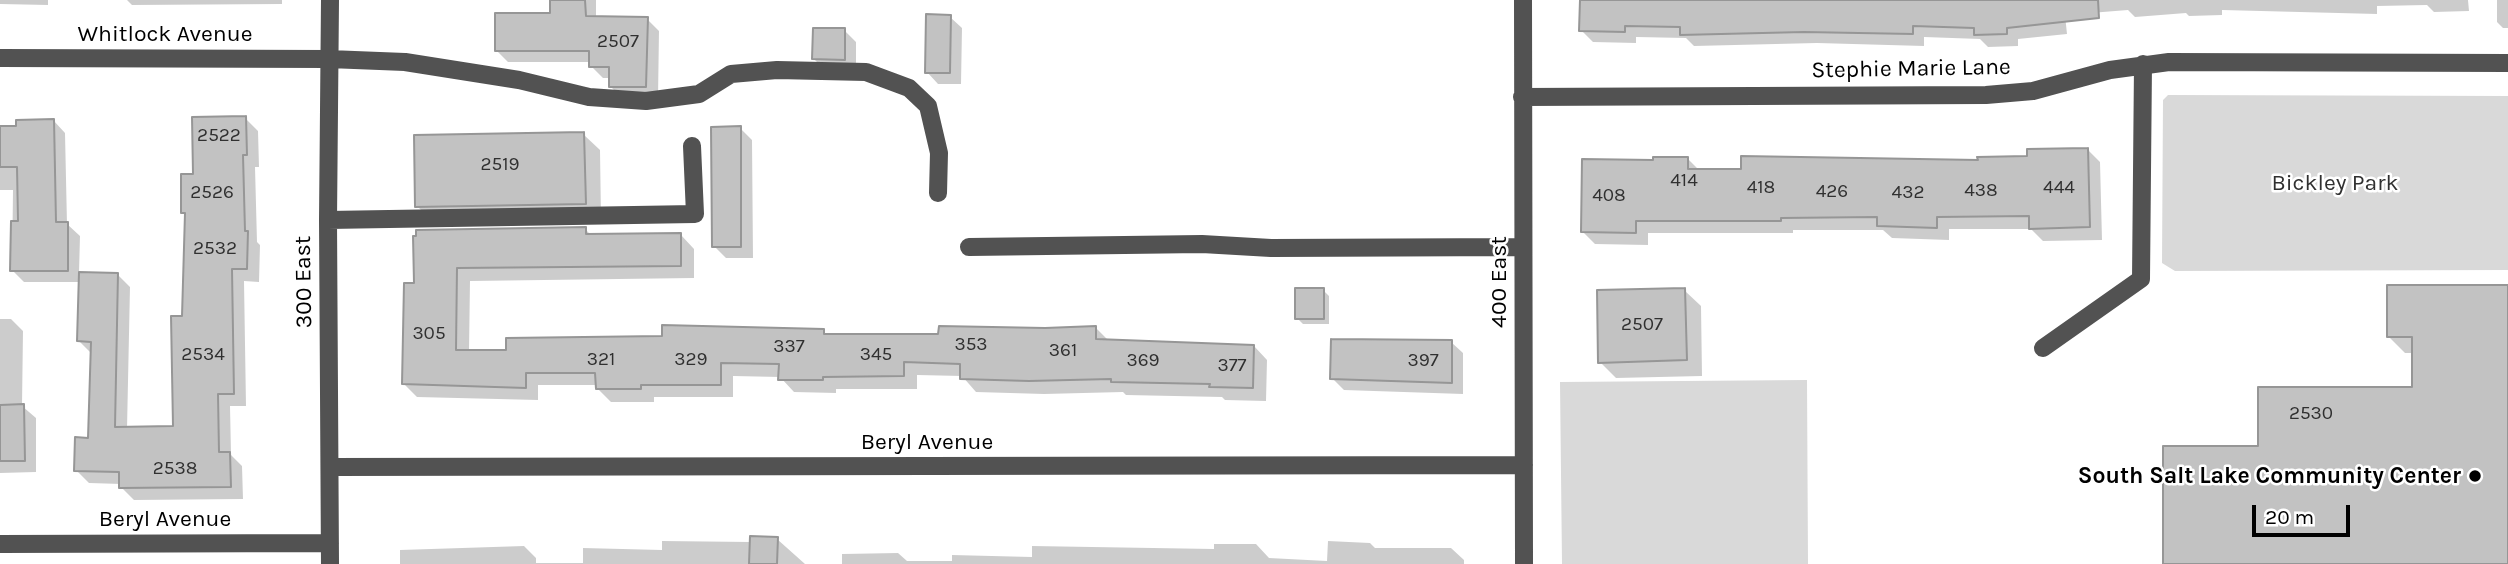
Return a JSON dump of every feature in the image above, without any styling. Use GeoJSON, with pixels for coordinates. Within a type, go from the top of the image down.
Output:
{"type":"FeatureCollection","features":[{"type":"Feature","properties":{"kind":"street","name":"300 East"},"geometry":{"type":"LineString","coordinates":[[330,0],[330,564]]}},
{"type":"Feature","properties":{"kind":"street","name":"400 East"},"geometry":{"type":"LineString","coordinates":[[1522,0],[1524,564]]}},
{"type":"Feature","properties":{"kind":"street","name":"Whitlock Avenue"},"geometry":{"type":"LineString","coordinates":[[0,58],[329,59],[405,62],[519,80],[589,97],[646,101],[699,94],[731,74],[777,70],[866,72],[909,88],[928,106],[939,153],[938,192]]}},
{"type":"Feature","properties":{"kind":"street","name":"Stephie Marie Lane"},"geometry":{"type":"LineString","coordinates":[[1522,97],[1986,96],[2033,91],[2110,70],[2169,62],[2508,63]]}},
{"type":"Feature","properties":{"kind":"street"},"geometry":{"type":"LineString","coordinates":[[2043,348],[2141,279],[2143,64]]}},
{"type":"Feature","properties":{"kind":"street"},"geometry":{"type":"LineString","coordinates":[[328,220],[695,214],[692,146]]}},
{"type":"Feature","properties":{"kind":"street"},"geometry":{"type":"LineString","coordinates":[[969,247],[1202,244],[1271,248],[1523,247]]}},
{"type":"Feature","properties":{"kind":"street","name":"Beryl Avenue"},"geometry":{"type":"LineString","coordinates":[[331,467],[1524,465]]}},
{"type":"Feature","properties":{"kind":"street","name":"Beryl Avenue"},"geometry":{"type":"LineString","coordinates":[[0,544],[330,543]]}},
{"type":"Feature","properties":{"kind":"green space","name":"Bickley Park"},"geometry":{"type":"Polygon","coordinates":[[[2168,95],[2508,96],[2508,270],[2175,271],[2162,263],[2163,100],[2168,95]]]}},
{"type":"Feature","properties":{"kind":"green space"},"geometry":{"type":"Polygon","coordinates":[[[1807,380],[1808,564],[1562,564],[1560,382],[1807,380]]]}},
{"type":"Feature","properties":{"kind":"building"},"geometry":{"type":"Polygon","coordinates":[[[550,0],[585,0],[586,16],[648,17],[646,87],[609,87],[609,67],[589,67],[589,51],[495,51],[495,13],[550,13],[550,0]]]}},
{"type":"Feature","properties":{"kind":"building"},"geometry":{"type":"Polygon","coordinates":[[[1580,0],[2098,0],[2099,18],[2007,28],[2007,34],[1974,35],[1974,28],[1913,26],[1913,34],[1804,32],[1680,35],[1680,27],[1625,26],[1625,32],[1579,31],[1580,0]]]}},
{"type":"Feature","properties":{"kind":"building"},"geometry":{"type":"Polygon","coordinates":[[[926,14],[951,15],[950,73],[925,73],[926,14]]]}},
{"type":"Feature","properties":{"kind":"building"},"geometry":{"type":"Polygon","coordinates":[[[813,28],[845,28],[845,60],[812,59],[813,28]]]}},
{"type":"Feature","properties":{"kind":"building"},"geometry":{"type":"Polygon","coordinates":[[[246,116],[247,155],[243,155],[245,231],[248,231],[247,269],[232,269],[234,394],[218,394],[219,452],[230,452],[231,487],[119,488],[119,472],[74,471],[75,437],[88,438],[91,342],[77,341],[79,272],[118,273],[115,427],[173,426],[171,316],[182,316],[185,213],[181,213],[181,174],[193,174],[192,117],[246,116]]]}},
{"type":"Feature","properties":{"kind":"building"},"geometry":{"type":"Polygon","coordinates":[[[54,119],[56,222],[68,222],[68,271],[10,271],[11,221],[18,221],[17,167],[0,167],[0,126],[16,126],[16,120],[54,119]]]}},
{"type":"Feature","properties":{"kind":"building"},"geometry":{"type":"Polygon","coordinates":[[[741,126],[741,247],[712,247],[711,127],[741,126]]]}},
{"type":"Feature","properties":{"kind":"building"},"geometry":{"type":"Polygon","coordinates":[[[584,132],[586,204],[415,207],[414,135],[584,132]]]}},
{"type":"Feature","properties":{"kind":"building"},"geometry":{"type":"Polygon","coordinates":[[[2088,148],[2090,227],[2029,229],[2029,216],[1937,217],[1937,228],[1877,226],[1877,217],[1781,218],[1781,221],[1636,221],[1636,233],[1581,232],[1582,159],[1653,160],[1653,157],[1688,157],[1688,169],[1741,169],[1741,156],[1978,160],[1977,157],[2027,156],[2027,149],[2088,148]]]}},
{"type":"Feature","properties":{"kind":"building"},"geometry":{"type":"Polygon","coordinates":[[[586,227],[586,234],[681,233],[681,266],[457,268],[456,350],[506,350],[506,338],[662,336],[662,325],[824,329],[824,334],[938,334],[939,326],[1096,326],[1096,339],[1254,345],[1253,388],[1209,387],[1210,384],[1111,382],[1111,379],[960,379],[960,364],[904,362],[904,376],[823,377],[823,380],[778,380],[779,364],[721,363],[721,385],[641,385],[641,389],[596,389],[595,373],[526,373],[526,388],[402,384],[404,283],[414,283],[413,236],[416,236],[416,230],[586,227]]]}},
{"type":"Feature","properties":{"kind":"building","name":"South Salt Lake Community Center"},"geometry":{"type":"Polygon","coordinates":[[[2387,285],[2508,285],[2508,564],[2163,564],[2163,446],[2258,446],[2258,387],[2412,387],[2412,337],[2387,337],[2387,285]]]}},
{"type":"Feature","properties":{"kind":"building"},"geometry":{"type":"Polygon","coordinates":[[[1295,288],[1324,288],[1324,319],[1295,319],[1295,288]]]}},
{"type":"Feature","properties":{"kind":"building"},"geometry":{"type":"Polygon","coordinates":[[[1685,288],[1687,360],[1598,363],[1597,290],[1685,288]]]}},
{"type":"Feature","properties":{"kind":"building"},"geometry":{"type":"Polygon","coordinates":[[[1331,339],[1452,340],[1452,383],[1330,379],[1331,339]]]}},
{"type":"Feature","properties":{"kind":"building"},"geometry":{"type":"Polygon","coordinates":[[[24,404],[25,461],[0,461],[0,405],[24,404]]]}},
{"type":"Feature","properties":{"kind":"building"},"geometry":{"type":"Polygon","coordinates":[[[750,536],[778,537],[777,564],[749,564],[750,536]]]}},
{"type":"Feature","properties":{"kind":"place","name":"South Salt Lake Community Center"},"geometry":{"type":"Point","coordinates":[2475,476]}}]}
